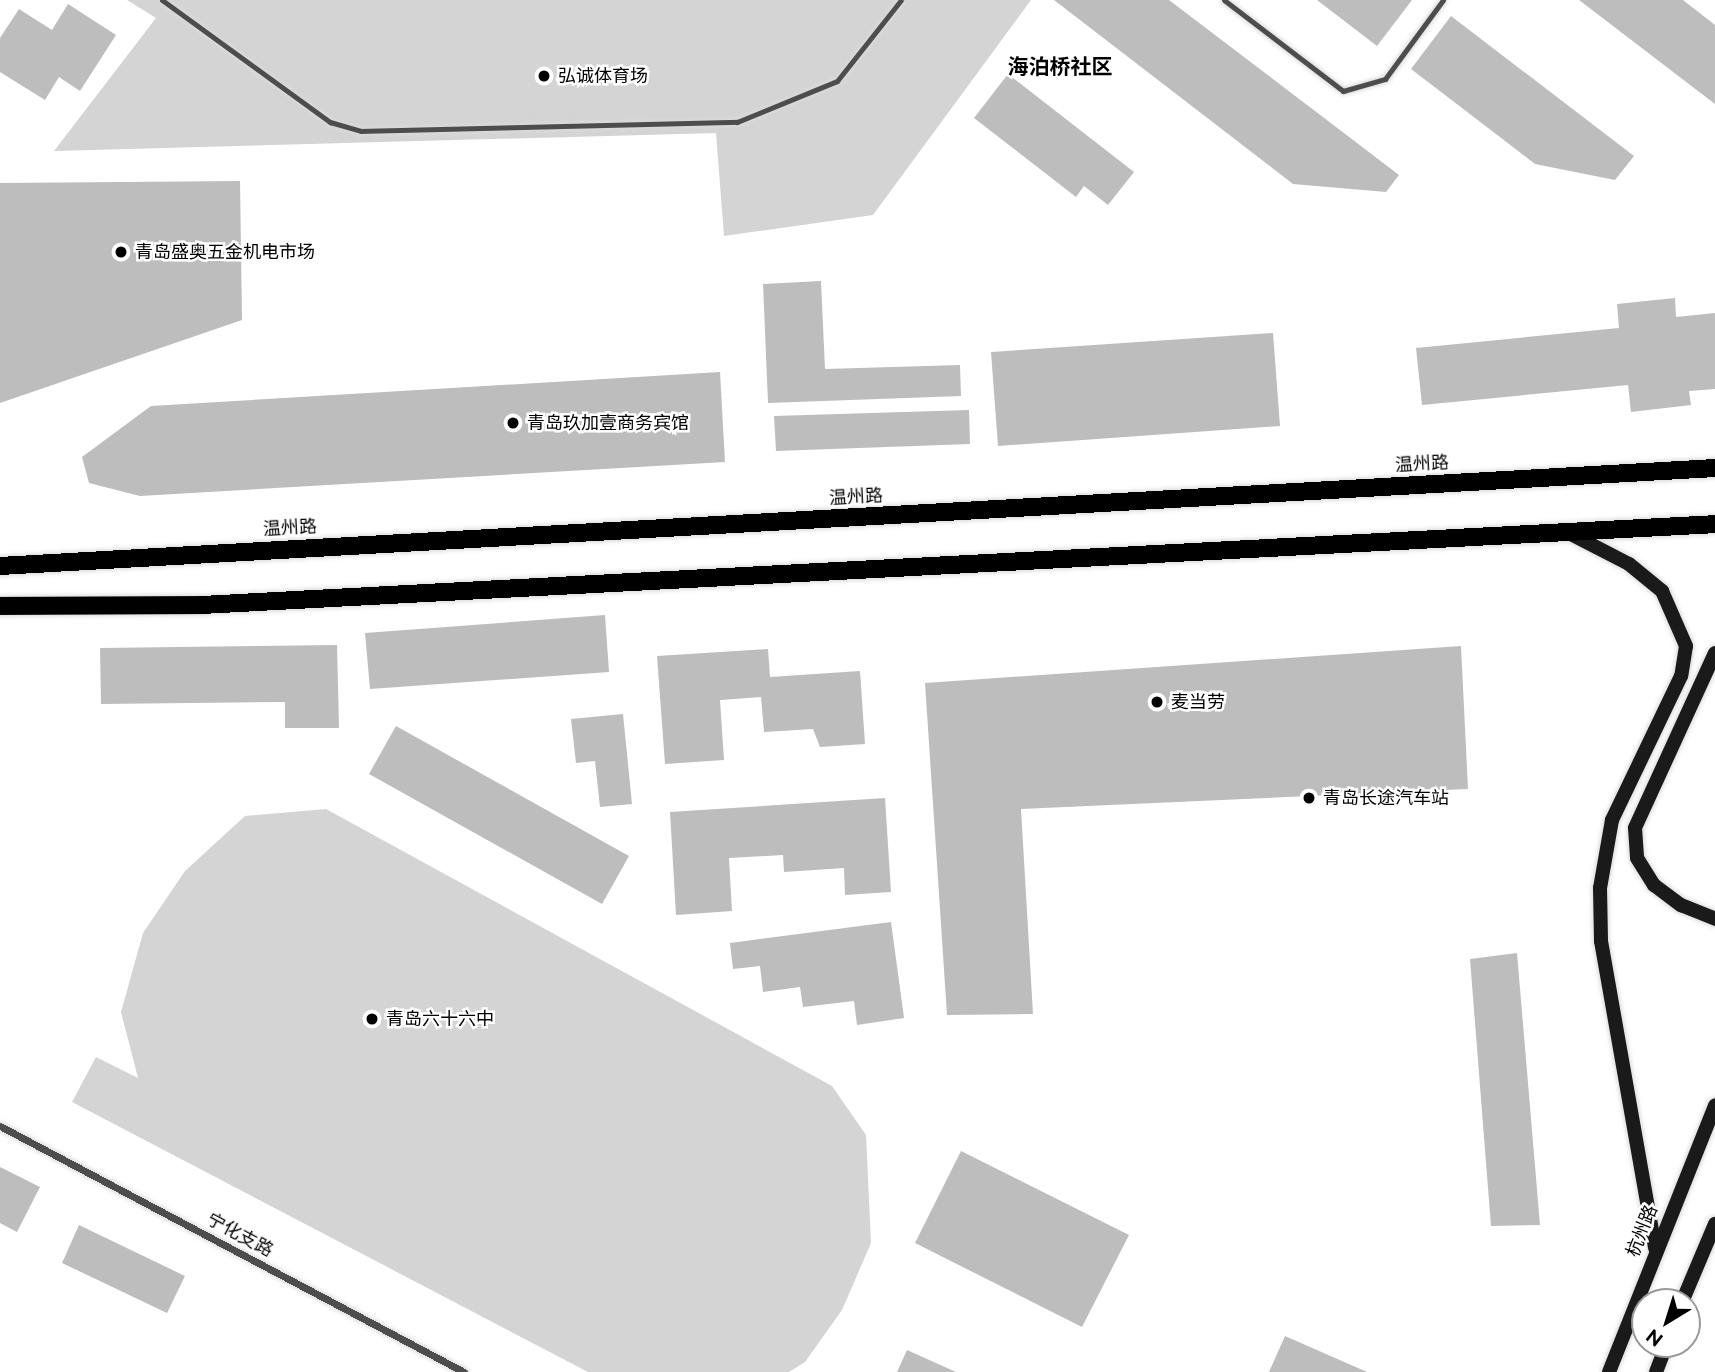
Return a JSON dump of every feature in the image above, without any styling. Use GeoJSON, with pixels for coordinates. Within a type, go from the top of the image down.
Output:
{"type":"FeatureCollection","features":[{"type":"Feature","properties":{"kind":"main road","name":"温州路"},"geometry":{"type":"LineString","coordinates":[[0,566],[1715,468]]}},
{"type":"Feature","properties":{"kind":"main road"},"geometry":{"type":"LineString","coordinates":[[0,606],[202,606],[1715,524]]}},
{"type":"Feature","properties":{"kind":"main road"},"geometry":{"type":"LineString","coordinates":[[1567,532],[1629,564],[1662,591],[1685,646],[1681,676],[1612,820],[1600,888],[1601,941],[1655,1248]]}},
{"type":"Feature","properties":{"kind":"main road"},"geometry":{"type":"LineString","coordinates":[[1715,653],[1635,828],[1637,858],[1654,885],[1681,905],[1715,919]]}},
{"type":"Feature","properties":{"kind":"main road","name":"杭州路"},"geometry":{"type":"LineString","coordinates":[[1609,1372],[1655,1248],[1715,1105]]}},
{"type":"Feature","properties":{"kind":"main road"},"geometry":{"type":"LineString","coordinates":[[1688,1288],[1715,1224]]}},
{"type":"Feature","properties":{"kind":"street","name":"宁化支路"},"geometry":{"type":"LineString","coordinates":[[0,1126],[464,1372]]}},
{"type":"Feature","properties":{"kind":"lane"},"geometry":{"type":"LineString","coordinates":[[162,0],[330,122],[361,131],[737,122],[836,81],[901,0]]}},
{"type":"Feature","properties":{"kind":"lane"},"geometry":{"type":"LineString","coordinates":[[1224,0],[1343,91],[1385,79],[1443,0]]}},
{"type":"Feature","properties":{"kind":"shaded area","name":"弘诚体育场"},"geometry":{"type":"Polygon","coordinates":[[[127,0],[1031,0],[873,215],[724,236],[716,133],[54,151],[156,18],[127,0]]]}},
{"type":"Feature","properties":{"kind":"shaded area","name":"青岛六十六中"},"geometry":{"type":"Polygon","coordinates":[[[326,809],[832,1086],[866,1135],[871,1243],[842,1310],[805,1362],[789,1372],[588,1372],[72,1102],[96,1057],[138,1078],[121,1012],[143,933],[185,871],[245,816],[326,809]]]}},
{"type":"Feature","properties":{"kind":"building"},"geometry":{"type":"Polygon","coordinates":[[[1054,0],[1169,0],[1399,175],[1386,192],[1293,184],[1054,0]]]}},
{"type":"Feature","properties":{"kind":"building"},"geometry":{"type":"Polygon","coordinates":[[[1317,0],[1412,0],[1377,46],[1317,0]]]}},
{"type":"Feature","properties":{"kind":"building"},"geometry":{"type":"Polygon","coordinates":[[[1579,0],[1683,0],[1715,25],[1715,104],[1579,0]]]}},
{"type":"Feature","properties":{"kind":"building"},"geometry":{"type":"Polygon","coordinates":[[[68,4],[116,35],[80,91],[59,77],[45,100],[0,72],[0,38],[19,9],[52,30],[68,4]]]}},
{"type":"Feature","properties":{"kind":"building"},"geometry":{"type":"Polygon","coordinates":[[[1451,16],[1634,156],[1615,180],[1535,164],[1411,69],[1451,16]]]}},
{"type":"Feature","properties":{"kind":"building"},"geometry":{"type":"Polygon","coordinates":[[[1008,74],[1134,172],[1108,205],[1084,186],[1076,197],[974,118],[1008,74]]]}},
{"type":"Feature","properties":{"kind":"building","name":"青岛盛奥五金机电市场"},"geometry":{"type":"Polygon","coordinates":[[[240,181],[242,320],[0,403],[0,183],[240,181]]]}},
{"type":"Feature","properties":{"kind":"building"},"geometry":{"type":"Polygon","coordinates":[[[821,281],[825,369],[960,365],[961,396],[768,403],[763,284],[821,281]]]}},
{"type":"Feature","properties":{"kind":"building"},"geometry":{"type":"Polygon","coordinates":[[[1675,298],[1676,317],[1715,313],[1715,389],[1689,391],[1691,405],[1631,412],[1628,385],[1422,405],[1416,348],[1619,328],[1617,304],[1675,298]]]}},
{"type":"Feature","properties":{"kind":"building"},"geometry":{"type":"Polygon","coordinates":[[[1273,333],[1280,426],[998,446],[991,352],[1273,333]]]}},
{"type":"Feature","properties":{"kind":"building"},"geometry":{"type":"Polygon","coordinates":[[[720,372],[725,462],[140,496],[89,483],[82,457],[151,406],[720,372]]]}},
{"type":"Feature","properties":{"kind":"building"},"geometry":{"type":"Polygon","coordinates":[[[969,410],[970,444],[776,451],[774,416],[969,410]]]}},
{"type":"Feature","properties":{"kind":"building"},"geometry":{"type":"Polygon","coordinates":[[[605,615],[609,672],[370,689],[365,633],[605,615]]]}},
{"type":"Feature","properties":{"kind":"building"},"geometry":{"type":"Polygon","coordinates":[[[337,645],[339,728],[285,728],[285,702],[101,704],[100,648],[337,645]]]}},
{"type":"Feature","properties":{"kind":"building"},"geometry":{"type":"Polygon","coordinates":[[[1461,646],[1468,789],[1021,809],[1033,1014],[947,1015],[925,683],[1461,646]]]}},
{"type":"Feature","properties":{"kind":"building"},"geometry":{"type":"Polygon","coordinates":[[[768,649],[770,677],[860,671],[865,744],[820,747],[813,729],[764,732],[761,697],[720,700],[724,760],[665,764],[657,656],[768,649]]]}},
{"type":"Feature","properties":{"kind":"building"},"geometry":{"type":"Polygon","coordinates":[[[623,714],[632,804],[600,807],[595,761],[576,763],[571,719],[623,714]]]}},
{"type":"Feature","properties":{"kind":"building"},"geometry":{"type":"Polygon","coordinates":[[[396,726],[629,856],[602,904],[369,774],[396,726]]]}},
{"type":"Feature","properties":{"kind":"building"},"geometry":{"type":"Polygon","coordinates":[[[885,798],[891,892],[845,895],[844,868],[784,872],[783,855],[729,858],[732,911],[676,915],[670,812],[885,798]]]}},
{"type":"Feature","properties":{"kind":"building"},"geometry":{"type":"Polygon","coordinates":[[[891,922],[904,1018],[857,1025],[854,1001],[803,1007],[800,987],[763,992],[760,966],[733,969],[730,943],[891,922]]]}},
{"type":"Feature","properties":{"kind":"building"},"geometry":{"type":"Polygon","coordinates":[[[1517,953],[1540,1225],[1491,1226],[1470,959],[1517,953]]]}},
{"type":"Feature","properties":{"kind":"building"},"geometry":{"type":"Polygon","coordinates":[[[961,1151],[1129,1235],[1082,1327],[915,1243],[961,1151]]]}},
{"type":"Feature","properties":{"kind":"building"},"geometry":{"type":"Polygon","coordinates":[[[0,1167],[40,1187],[17,1232],[0,1223],[0,1167]]]}},
{"type":"Feature","properties":{"kind":"building"},"geometry":{"type":"Polygon","coordinates":[[[79,1225],[185,1276],[167,1313],[62,1263],[79,1225]]]}},
{"type":"Feature","properties":{"kind":"building"},"geometry":{"type":"Polygon","coordinates":[[[1285,1336],[1367,1372],[1269,1372],[1285,1336]]]}},
{"type":"Feature","properties":{"kind":"building"},"geometry":{"type":"Polygon","coordinates":[[[907,1350],[956,1372],[897,1372],[907,1350]]]}},
{"type":"Feature","properties":{"kind":"place","name":"弘诚体育场"},"geometry":{"type":"Point","coordinates":[544,76]}},
{"type":"Feature","properties":{"kind":"place","name":"青岛盛奥五金机电市场"},"geometry":{"type":"Point","coordinates":[121,252]}},
{"type":"Feature","properties":{"kind":"place","name":"青岛玖加壹商务宾馆"},"geometry":{"type":"Point","coordinates":[513,423]}},
{"type":"Feature","properties":{"kind":"place","name":"麦当劳"},"geometry":{"type":"Point","coordinates":[1157,702]}},
{"type":"Feature","properties":{"kind":"place","name":"青岛长途汽车站"},"geometry":{"type":"Point","coordinates":[1309,798]}},
{"type":"Feature","properties":{"kind":"place","name":"青岛六十六中"},"geometry":{"type":"Point","coordinates":[372,1019]}},
{"type":"Feature","properties":{"kind":"district","name":"海泊桥社区"},"geometry":{"type":"Point","coordinates":[1060,67]}}]}
